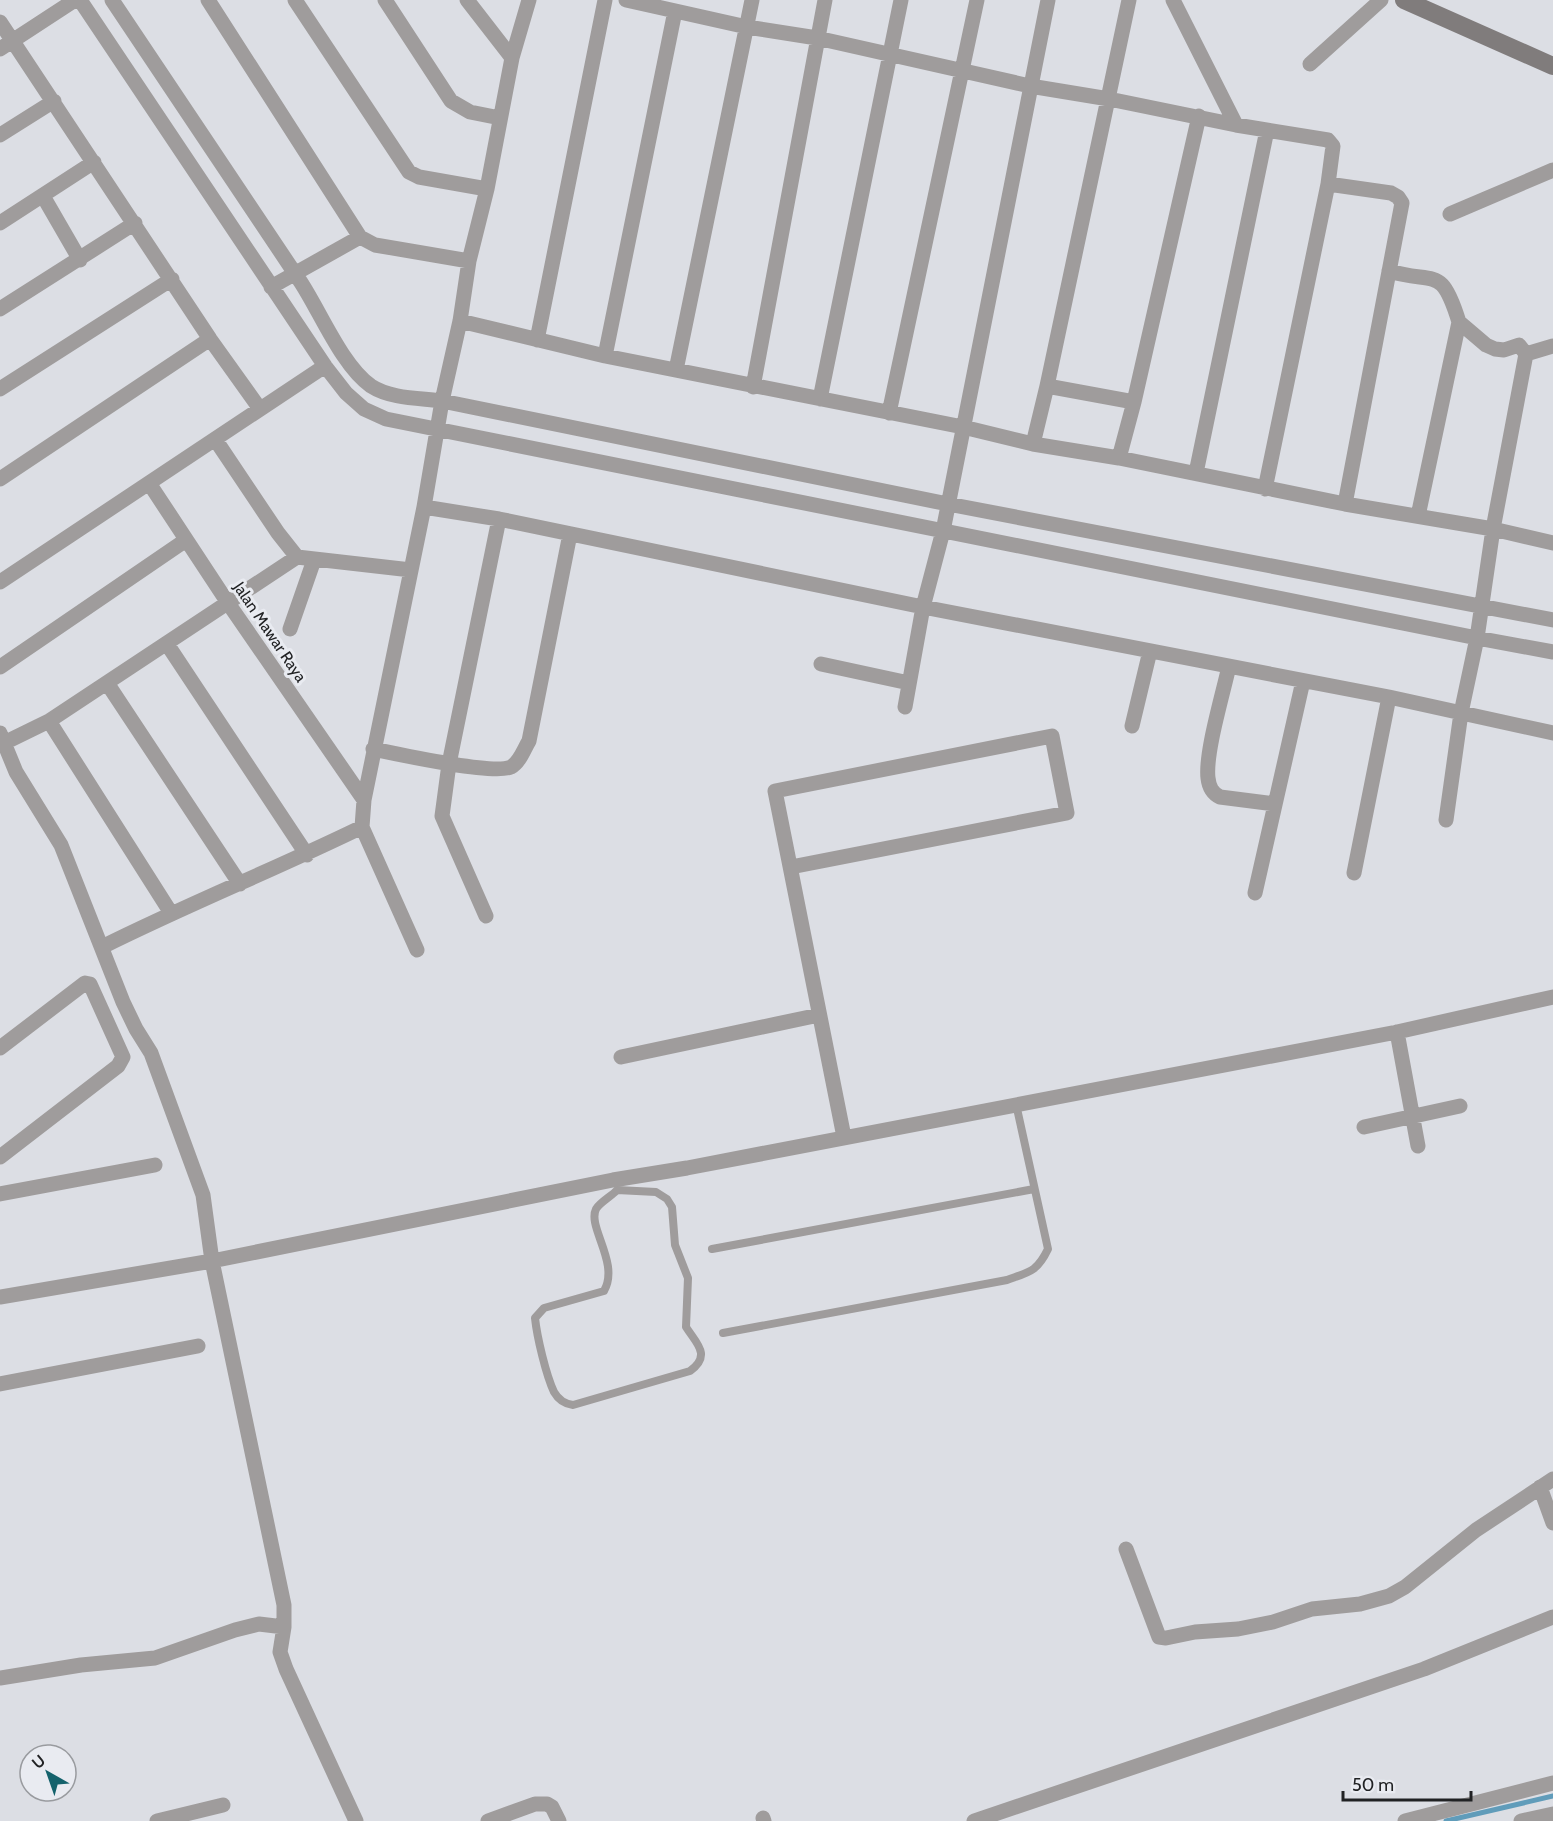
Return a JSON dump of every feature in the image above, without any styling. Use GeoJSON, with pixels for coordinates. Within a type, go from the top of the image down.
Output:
{"type":"FeatureCollection","features":[{"type":"Feature","properties":{"kind":"main road"},"geometry":{"type":"LineString","coordinates":[[1404,0],[1553,66]]}},
{"type":"Feature","properties":{"kind":"street"},"geometry":{"type":"LineString","coordinates":[[6,45],[75,0]]}},
{"type":"Feature","properties":{"kind":"street"},"geometry":{"type":"LineString","coordinates":[[80,0],[325,366],[346,393],[364,409],[386,419],[1553,652]]}},
{"type":"Feature","properties":{"kind":"street"},"geometry":{"type":"LineString","coordinates":[[112,0],[295,274],[342,352],[371,386],[387,393],[442,401],[948,504],[1553,620]]}},
{"type":"Feature","properties":{"kind":"street"},"geometry":{"type":"LineString","coordinates":[[208,0],[360,237],[375,244],[470,261]]}},
{"type":"Feature","properties":{"kind":"street"},"geometry":{"type":"LineString","coordinates":[[294,0],[409,172],[419,177],[487,189]]}},
{"type":"Feature","properties":{"kind":"street"},"geometry":{"type":"LineString","coordinates":[[385,0],[450,101],[470,112],[501,118]]}},
{"type":"Feature","properties":{"kind":"street"},"geometry":{"type":"LineString","coordinates":[[467,0],[512,58]]}},
{"type":"Feature","properties":{"kind":"street"},"geometry":{"type":"LineString","coordinates":[[417,950],[362,827],[364,800],[424,507],[470,261],[487,189],[512,58],[529,0]]}},
{"type":"Feature","properties":{"kind":"street"},"geometry":{"type":"LineString","coordinates":[[537,340],[605,0]]}},
{"type":"Feature","properties":{"kind":"street"},"geometry":{"type":"LineString","coordinates":[[626,0],[747,27],[817,38],[1030,86],[1328,140],[1334,152],[1264,489]]}},
{"type":"Feature","properties":{"kind":"street"},"geometry":{"type":"LineString","coordinates":[[676,370],[752,0]]}},
{"type":"Feature","properties":{"kind":"street"},"geometry":{"type":"LineString","coordinates":[[753,387],[825,0]]}},
{"type":"Feature","properties":{"kind":"street"},"geometry":{"type":"LineString","coordinates":[[820,399],[901,0]]}},
{"type":"Feature","properties":{"kind":"street"},"geometry":{"type":"LineString","coordinates":[[889,413],[977,0]]}},
{"type":"Feature","properties":{"kind":"street"},"geometry":{"type":"LineString","coordinates":[[905,707],[923,608],[943,531],[1048,0]]}},
{"type":"Feature","properties":{"kind":"street"},"geometry":{"type":"LineString","coordinates":[[1033,444],[1129,0]]}},
{"type":"Feature","properties":{"kind":"street"},"geometry":{"type":"LineString","coordinates":[[1173,0],[1236,125]]}},
{"type":"Feature","properties":{"kind":"street"},"geometry":{"type":"LineString","coordinates":[[1310,64],[1381,0]]}},
{"type":"Feature","properties":{"kind":"street"},"geometry":{"type":"LineString","coordinates":[[605,356],[675,11]]}},
{"type":"Feature","properties":{"kind":"street"},"geometry":{"type":"LineString","coordinates":[[0,22],[6,45],[54,101],[210,339],[260,409]]}},
{"type":"Feature","properties":{"kind":"street"},"geometry":{"type":"LineString","coordinates":[[0,135],[54,101]]}},
{"type":"Feature","properties":{"kind":"street"},"geometry":{"type":"LineString","coordinates":[[1119,458],[1134,402],[1199,116]]}},
{"type":"Feature","properties":{"kind":"street"},"geometry":{"type":"LineString","coordinates":[[1196,473],[1266,130]]}},
{"type":"Feature","properties":{"kind":"street"},"geometry":{"type":"LineString","coordinates":[[0,223],[94,162]]}},
{"type":"Feature","properties":{"kind":"street"},"geometry":{"type":"LineString","coordinates":[[1450,214],[1553,170]]}},
{"type":"Feature","properties":{"kind":"street"},"geometry":{"type":"LineString","coordinates":[[1328,184],[1391,193],[1402,203],[1345,504]]}},
{"type":"Feature","properties":{"kind":"street"},"geometry":{"type":"LineString","coordinates":[[43,196],[80,260]]}},
{"type":"Feature","properties":{"kind":"street"},"geometry":{"type":"LineString","coordinates":[[0,309],[135,223]]}},
{"type":"Feature","properties":{"kind":"street"},"geometry":{"type":"LineString","coordinates":[[271,287],[360,237]]}},
{"type":"Feature","properties":{"kind":"street"},"geometry":{"type":"LineString","coordinates":[[1389,271],[1432,278],[1441,283],[1451,296],[1459,322],[1418,516]]}},
{"type":"Feature","properties":{"kind":"street"},"geometry":{"type":"LineString","coordinates":[[0,389],[172,279]]}},
{"type":"Feature","properties":{"kind":"street"},"geometry":{"type":"LineString","coordinates":[[460,321],[605,356],[963,427],[1033,444],[1119,458],[1264,489],[1553,543]]}},
{"type":"Feature","properties":{"kind":"street"},"geometry":{"type":"LineString","coordinates":[[1459,322],[1486,345],[1504,350],[1519,345],[1527,354]]}},
{"type":"Feature","properties":{"kind":"street"},"geometry":{"type":"LineString","coordinates":[[0,480],[210,339]]}},
{"type":"Feature","properties":{"kind":"street"},"geometry":{"type":"LineString","coordinates":[[1527,354],[1553,346]]}},
{"type":"Feature","properties":{"kind":"street"},"geometry":{"type":"LineString","coordinates":[[1446,820],[1461,713],[1527,354]]}},
{"type":"Feature","properties":{"kind":"street"},"geometry":{"type":"LineString","coordinates":[[0,582],[325,366]]}},
{"type":"Feature","properties":{"kind":"street"},"geometry":{"type":"LineString","coordinates":[[1047,386],[1134,402]]}},
{"type":"Feature","properties":{"kind":"street"},"geometry":{"type":"LineString","coordinates":[[215,439],[278,533],[297,557],[411,570]]}},
{"type":"Feature","properties":{"kind":"street","name":"Jalan Mawar Raya"},"geometry":{"type":"LineString","coordinates":[[149,483],[228,603],[364,800]]}},
{"type":"Feature","properties":{"kind":"street"},"geometry":{"type":"LineString","coordinates":[[424,507],[499,519],[923,608],[1389,697],[1553,733]]}},
{"type":"Feature","properties":{"kind":"street"},"geometry":{"type":"LineString","coordinates":[[486,916],[442,816],[449,764],[499,519]]}},
{"type":"Feature","properties":{"kind":"street"},"geometry":{"type":"LineString","coordinates":[[373,749],[449,764],[507,768],[517,762],[529,741],[570,534]]}},
{"type":"Feature","properties":{"kind":"street"},"geometry":{"type":"LineString","coordinates":[[0,667],[186,540]]}},
{"type":"Feature","properties":{"kind":"street"},"geometry":{"type":"LineString","coordinates":[[297,557],[49,720],[2,738],[16,772],[61,845],[126,1010],[151,1053],[203,1195],[212,1261],[284,1605],[284,1627],[280,1652],[356,1821]]}},
{"type":"Feature","properties":{"kind":"street"},"geometry":{"type":"LineString","coordinates":[[290,629],[314,560]]}},
{"type":"Feature","properties":{"kind":"street"},"geometry":{"type":"LineString","coordinates":[[167,644],[307,855]]}},
{"type":"Feature","properties":{"kind":"street"},"geometry":{"type":"LineString","coordinates":[[1132,726],[1150,651]]}},
{"type":"Feature","properties":{"kind":"street"},"geometry":{"type":"LineString","coordinates":[[821,664],[909,683]]}},
{"type":"Feature","properties":{"kind":"street"},"geometry":{"type":"LineString","coordinates":[[1229,666],[1209,757],[1207,775],[1209,786],[1214,794],[1220,797],[1275,804]]}},
{"type":"Feature","properties":{"kind":"street"},"geometry":{"type":"LineString","coordinates":[[1255,893],[1303,681]]}},
{"type":"Feature","properties":{"kind":"street"},"geometry":{"type":"LineString","coordinates":[[107,683],[240,884]]}},
{"type":"Feature","properties":{"kind":"street"},"geometry":{"type":"LineString","coordinates":[[1354,873],[1389,697]]}},
{"type":"Feature","properties":{"kind":"street"},"geometry":{"type":"LineString","coordinates":[[49,720],[171,913]]}},
{"type":"Feature","properties":{"kind":"street"},"geometry":{"type":"LineString","coordinates":[[791,867],[1067,813],[1052,736],[775,791],[844,1137]]}},
{"type":"Feature","properties":{"kind":"street"},"geometry":{"type":"LineString","coordinates":[[102,947],[171,913],[307,855],[362,827]]}},
{"type":"Feature","properties":{"kind":"street"},"geometry":{"type":"LineString","coordinates":[[0,1048],[85,983],[90,984],[123,1057],[118,1066],[0,1157]]}},
{"type":"Feature","properties":{"kind":"street"},"geometry":{"type":"LineString","coordinates":[[0,1297],[212,1261],[615,1185],[844,1137],[1397,1032],[1553,997]]}},
{"type":"Feature","properties":{"kind":"street"},"geometry":{"type":"LineString","coordinates":[[621,1057],[819,1015]]}},
{"type":"Feature","properties":{"kind":"street"},"geometry":{"type":"LineString","coordinates":[[1397,1032],[1418,1146]]}},
{"type":"Feature","properties":{"kind":"street"},"geometry":{"type":"LineString","coordinates":[[1364,1127],[1460,1106]]}},
{"type":"Feature","properties":{"kind":"street"},"geometry":{"type":"LineString","coordinates":[[0,1194],[155,1165]]}},
{"type":"Feature","properties":{"kind":"street"},"geometry":{"type":"LineString","coordinates":[[0,1384],[198,1346]]}},
{"type":"Feature","properties":{"kind":"street"},"geometry":{"type":"LineString","coordinates":[[1126,1549],[1159,1637],[1166,1638],[1195,1632],[1238,1629],[1273,1622],[1312,1609],[1360,1604],[1389,1596],[1405,1587],[1476,1530],[1547,1483],[1553,1523]]}},
{"type":"Feature","properties":{"kind":"street"},"geometry":{"type":"LineString","coordinates":[[974,1821],[1424,1669],[1553,1617]]}},
{"type":"Feature","properties":{"kind":"street"},"geometry":{"type":"LineString","coordinates":[[0,1678],[81,1665],[155,1658],[234,1630],[259,1624],[284,1627]]}},
{"type":"Feature","properties":{"kind":"street"},"geometry":{"type":"LineString","coordinates":[[1405,1821],[1553,1784]]}},
{"type":"Feature","properties":{"kind":"street"},"geometry":{"type":"LineString","coordinates":[[488,1821],[541,1803],[552,1807],[559,1821]]}},
{"type":"Feature","properties":{"kind":"street"},"geometry":{"type":"LineString","coordinates":[[157,1821],[223,1805]]}},
{"type":"Feature","properties":{"kind":"street"},"geometry":{"type":"LineString","coordinates":[[1521,1821],[1553,1814]]}},
{"type":"Feature","properties":{"kind":"lane"},"geometry":{"type":"LineString","coordinates":[[723,1333],[1006,1280],[1034,1271],[1048,1249],[1016,1104]]}},
{"type":"Feature","properties":{"kind":"lane"},"geometry":{"type":"LineString","coordinates":[[615,1185],[656,1192],[667,1199],[672,1207],[675,1245],[688,1278],[686,1327],[697,1341],[701,1359],[698,1365],[690,1371],[573,1405],[567,1404],[555,1394],[536,1334],[535,1318],[544,1308],[604,1291],[609,1275],[608,1262],[594,1218],[596,1209],[615,1185]]}},
{"type":"Feature","properties":{"kind":"lane"},"geometry":{"type":"LineString","coordinates":[[711,1249],[1034,1189]]}},
{"type":"Feature","properties":{"kind":"waterway"},"geometry":{"type":"LineString","coordinates":[[1446,1821],[1553,1796]]}}]}
